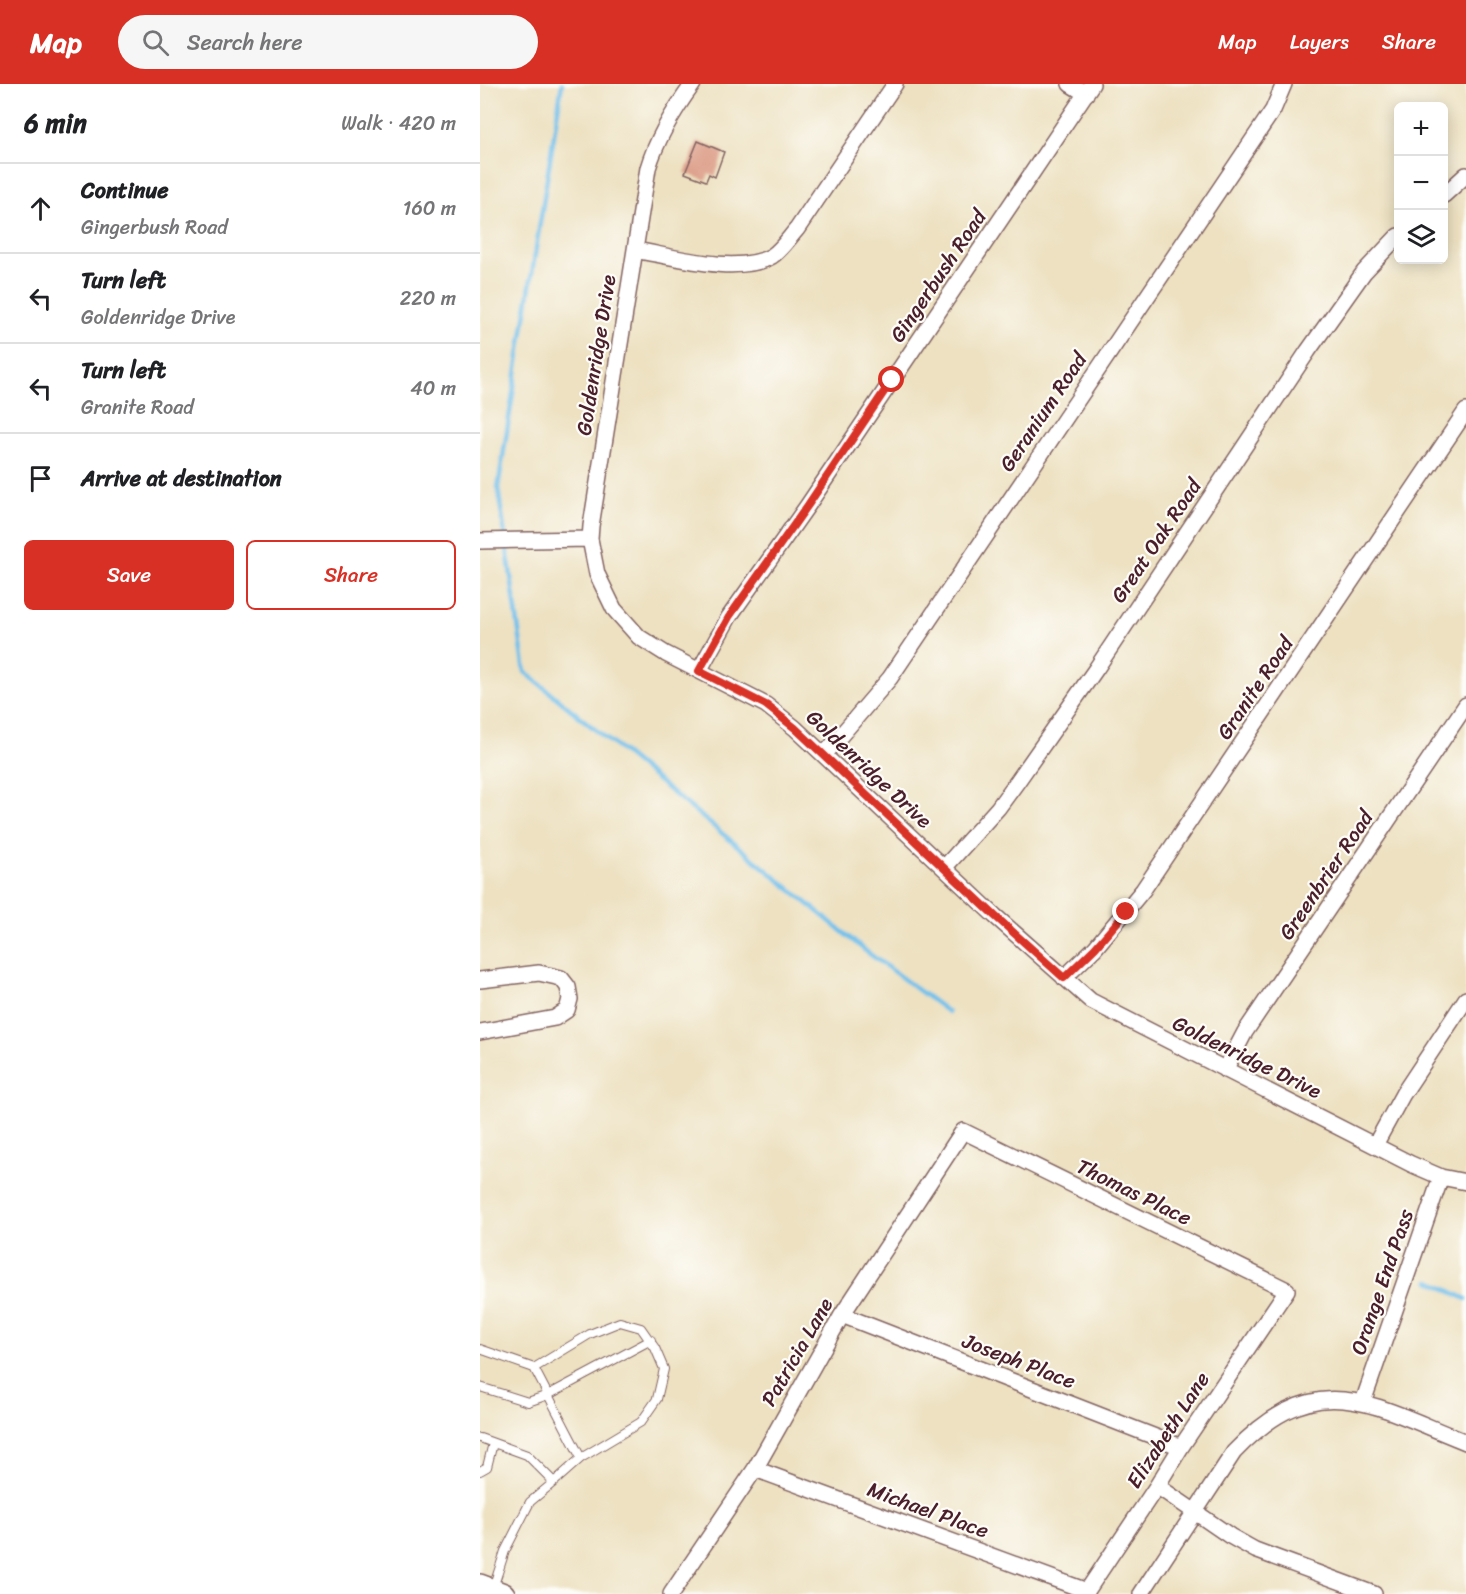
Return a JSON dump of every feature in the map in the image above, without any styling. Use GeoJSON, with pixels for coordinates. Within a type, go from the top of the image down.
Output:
{"type":"FeatureCollection","features":[{"type":"Feature","properties":{"kind":"street","name":"Goldenridge Drive"},"geometry":{"type":"LineString","coordinates":[[693,84],[653,151],[642,198],[608,416],[590,539],[597,574],[614,609],[639,637],[666,654],[766,705],[824,755],[1091,1001],[1441,1177],[1466,1182]]}},
{"type":"Feature","properties":{"kind":"street"},"geometry":{"type":"LineString","coordinates":[[635,250],[737,265],[773,255],[797,229],[895,84]]}},
{"type":"Feature","properties":{"kind":"street"},"geometry":{"type":"LineString","coordinates":[[1070,84],[1089,89]]}},
{"type":"Feature","properties":{"kind":"street","name":"Geranium Road"},"geometry":{"type":"LineString","coordinates":[[824,755],[890,678],[1273,110],[1284,84]]}},
{"type":"Feature","properties":{"kind":"street","name":"Gingerbush Road"},"geometry":{"type":"LineString","coordinates":[[699,671],[729,617],[808,505],[1089,89]]}},
{"type":"Feature","properties":{"kind":"street"},"geometry":{"type":"LineString","coordinates":[[1448,191],[1466,175]]}},
{"type":"Feature","properties":{"kind":"street","name":"Great Oak Road"},"geometry":{"type":"LineString","coordinates":[[944,868],[998,808],[1017,782],[1339,307],[1364,272],[1394,240]]}},
{"type":"Feature","properties":{"kind":"street","name":"Granite Road"},"geometry":{"type":"LineString","coordinates":[[1064,978],[1095,948],[1143,890],[1466,411]]}},
{"type":"Feature","properties":{"kind":"street"},"geometry":{"type":"LineString","coordinates":[[480,542],[590,539]]}},
{"type":"Feature","properties":{"kind":"street","name":"Greenbrier Road"},"geometry":{"type":"LineString","coordinates":[[1226,1070],[1245,1032],[1466,705]]}},
{"type":"Feature","properties":{"kind":"street"},"geometry":{"type":"LineString","coordinates":[[480,980],[539,973],[561,978],[568,987],[570,999],[567,1010],[555,1018],[480,1032]]}},
{"type":"Feature","properties":{"kind":"street"},"geometry":{"type":"LineString","coordinates":[[1375,1145],[1403,1094],[1466,999]]}},
{"type":"Feature","properties":{"kind":"street","name":"Thomas Place"},"geometry":{"type":"LineString","coordinates":[[963,1131],[1287,1290]]}},
{"type":"Feature","properties":{"kind":"street","name":"Patricia Lane"},"geometry":{"type":"LineString","coordinates":[[671,1594],[755,1469],[842,1315],[963,1131]]}},
{"type":"Feature","properties":{"kind":"street","name":"Orange End Pass"},"geometry":{"type":"LineString","coordinates":[[1363,1402],[1441,1177]]}},
{"type":"Feature","properties":{"kind":"street","name":"Elizabeth Lane"},"geometry":{"type":"LineString","coordinates":[[1086,1592],[1287,1290]]}},
{"type":"Feature","properties":{"kind":"street","name":"Joseph Place"},"geometry":{"type":"LineString","coordinates":[[842,1315],[1181,1447]]}},
{"type":"Feature","properties":{"kind":"street"},"geometry":{"type":"LineString","coordinates":[[1141,1594],[1234,1452],[1250,1435],[1280,1414],[1308,1402],[1324,1399],[1363,1402],[1466,1442]]}},
{"type":"Feature","properties":{"kind":"street","name":"Michael Place"},"geometry":{"type":"LineString","coordinates":[[755,1469],[1086,1592]]}},
{"type":"Feature","properties":{"kind":"street"},"geometry":{"type":"LineString","coordinates":[[1157,1486],[1255,1550],[1374,1594]]}},
{"type":"Feature","properties":{"kind":"lane"},"geometry":{"type":"LineString","coordinates":[[492,1590],[505,1551],[530,1502],[581,1458],[641,1422],[657,1399],[664,1369],[651,1340],[641,1328],[620,1322],[590,1334],[534,1368]]}},
{"type":"Feature","properties":{"kind":"lane"},"geometry":{"type":"LineString","coordinates":[[480,1387],[528,1402],[548,1395],[651,1340]]}},
{"type":"Feature","properties":{"kind":"lane"},"geometry":{"type":"LineString","coordinates":[[480,1349],[534,1368],[581,1458]]}},
{"type":"Feature","properties":{"kind":"lane"},"geometry":{"type":"LineString","coordinates":[[480,1438],[527,1455],[554,1482]]}},
{"type":"Feature","properties":{"kind":"lane"},"geometry":{"type":"LineString","coordinates":[[480,1471],[487,1467],[493,1443]]}},
{"type":"Feature","properties":{"kind":"building"},"geometry":{"type":"Polygon","coordinates":[[[698,141],[724,152],[715,177],[709,174],[706,181],[685,173],[698,141]]]}},
{"type":"Feature","properties":{"kind":"waterway"},"geometry":{"type":"LineString","coordinates":[[562,84],[498,488],[525,672],[867,952],[948,1012]]}},
{"type":"Feature","properties":{"kind":"waterway"},"geometry":{"type":"LineString","coordinates":[[1430,1281],[1466,1299]]}},
{"type":"Feature","properties":{"kind":"route"},"geometry":{"type":"LineString","coordinates":[[892,380],[729,617],[699,671],[766,705],[795,728],[1064,978],[1095,948],[1126,912]]}}]}
